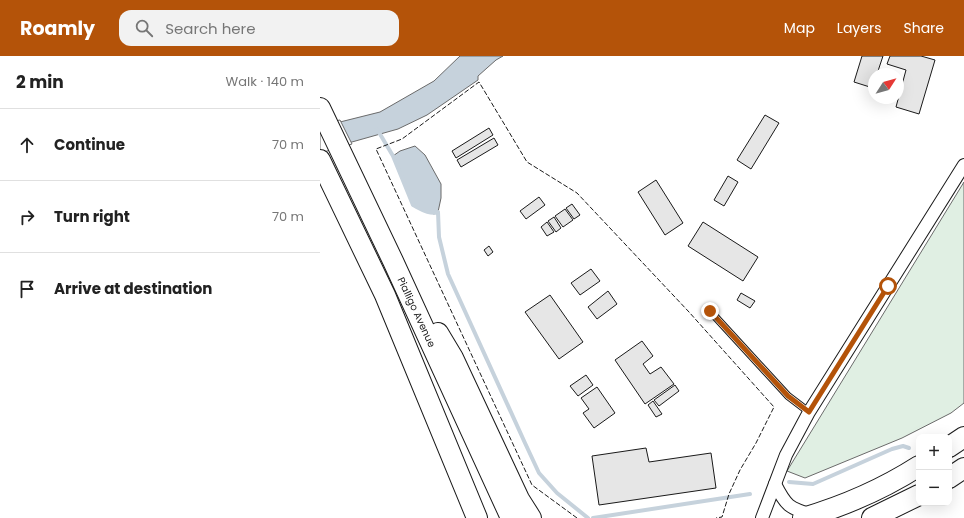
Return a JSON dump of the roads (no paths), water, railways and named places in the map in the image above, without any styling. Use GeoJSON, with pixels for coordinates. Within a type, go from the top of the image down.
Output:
{"type":"FeatureCollection","features":[{"type":"Feature","properties":{"kind":"main road","name":"Pialligo Avenue"},"geometry":{"type":"LineString","coordinates":[[320,108],[511,518]]}},
{"type":"Feature","properties":{"kind":"main road"},"geometry":{"type":"LineString","coordinates":[[320,160],[385,295],[477,518]]}},
{"type":"Feature","properties":{"kind":"main road"},"geometry":{"type":"LineString","coordinates":[[393,262],[454,358],[519,499],[531,518]]}},
{"type":"Feature","properties":{"kind":"main road"},"geometry":{"type":"LineString","coordinates":[[952,445],[964,437]]}},
{"type":"Feature","properties":{"kind":"main road"},"geometry":{"type":"LineString","coordinates":[[808,516],[842,505],[916,468]]}},
{"type":"Feature","properties":{"kind":"main road"},"geometry":{"type":"LineString","coordinates":[[952,476],[964,468]]}},
{"type":"Feature","properties":{"kind":"main road"},"geometry":{"type":"LineString","coordinates":[[872,518],[916,496]]}},
{"type":"Feature","properties":{"kind":"street"},"geometry":{"type":"LineString","coordinates":[[762,518],[786,455],[809,412],[964,165]]}},
{"type":"Feature","properties":{"kind":"street"},"geometry":{"type":"LineString","coordinates":[[775,484],[785,502],[794,510],[808,516]]}},
{"type":"Feature","properties":{"kind":"lane"},"geometry":{"type":"LineString","coordinates":[[710,311],[788,396],[809,412]]}},
{"type":"Feature","properties":{"kind":"waterway"},"geometry":{"type":"LineString","coordinates":[[377,129],[393,156],[413,205],[429,212],[438,212],[439,237],[448,274],[539,473],[557,493],[588,518]]}},
{"type":"Feature","properties":{"kind":"waterway"},"geometry":{"type":"LineString","coordinates":[[789,482],[813,484],[892,449],[903,446],[909,448]]}},
{"type":"Feature","properties":{"kind":"waterway"},"geometry":{"type":"LineString","coordinates":[[593,518],[750,494]]}}]}
